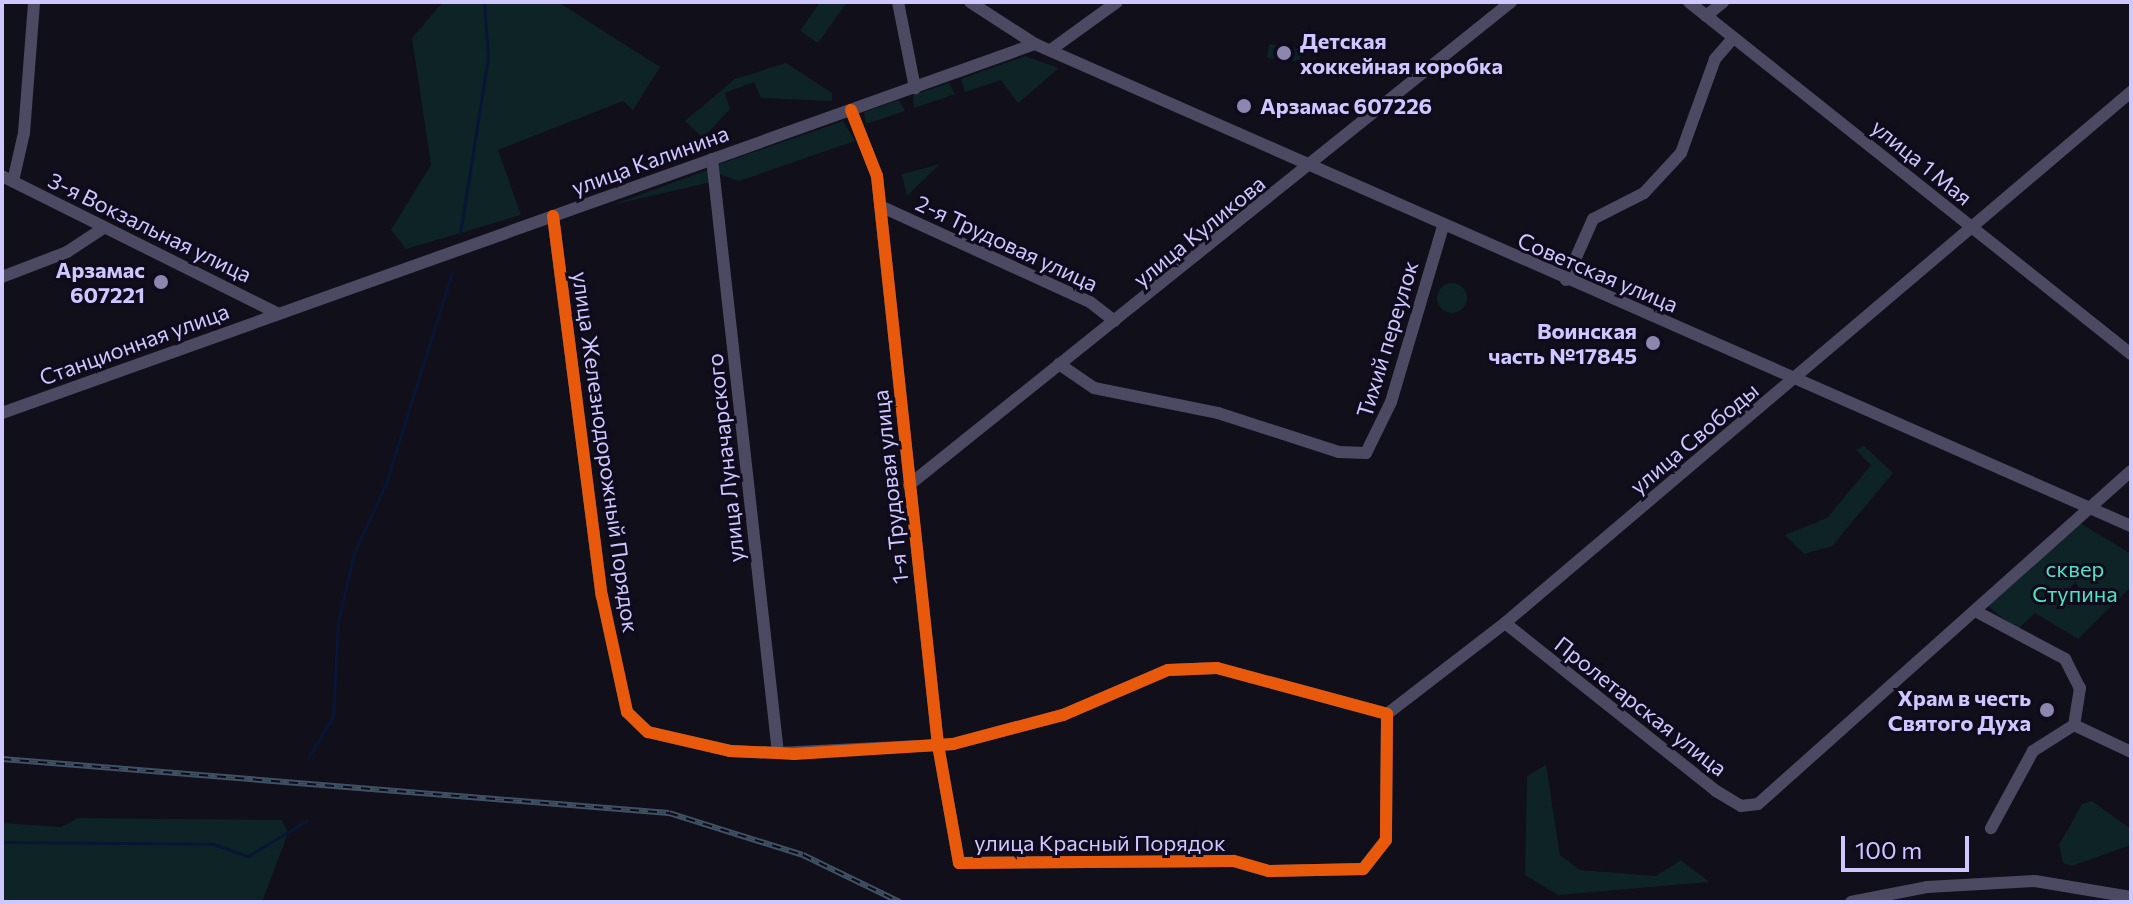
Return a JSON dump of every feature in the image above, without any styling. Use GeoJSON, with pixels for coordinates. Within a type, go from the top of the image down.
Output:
{"type":"FeatureCollection","features":[{"type":"Feature","properties":{"kind":"street"},"geometry":{"type":"LineString","coordinates":[[7,178],[24,133],[34,2]]}},
{"type":"Feature","properties":{"kind":"street"},"geometry":{"type":"LineString","coordinates":[[898,2],[915,88]]}},
{"type":"Feature","properties":{"kind":"street","name":"Советская улица"},"geometry":{"type":"LineString","coordinates":[[970,2],[1035,44],[2131,526]]}},
{"type":"Feature","properties":{"kind":"street"},"geometry":{"type":"LineString","coordinates":[[1052,49],[1117,2]]}},
{"type":"Feature","properties":{"kind":"street","name":"улица Куликова"},"geometry":{"type":"LineString","coordinates":[[909,485],[1511,2]]}},
{"type":"Feature","properties":{"kind":"street","name":"улица 1 Мая"},"geometry":{"type":"LineString","coordinates":[[1689,2],[2131,354]]}},
{"type":"Feature","properties":{"kind":"street"},"geometry":{"type":"LineString","coordinates":[[1706,16],[1723,2]]}},
{"type":"Feature","properties":{"kind":"street"},"geometry":{"type":"LineString","coordinates":[[1566,280],[1593,219],[1644,193],[1681,153],[1715,59],[1733,38]]}},
{"type":"Feature","properties":{"kind":"street","name":"улица Калинина"},"geometry":{"type":"LineString","coordinates":[[279,314],[1035,44]]}},
{"type":"Feature","properties":{"kind":"street","name":"улица Свободы"},"geometry":{"type":"LineString","coordinates":[[1387,714],[1505,623],[2131,92]]}},
{"type":"Feature","properties":{"kind":"street","name":"1-я Трудовая улица"},"geometry":{"type":"LineString","coordinates":[[851,110],[877,176],[938,745],[959,863]]}},
{"type":"Feature","properties":{"kind":"street","name":"улица Луначарского"},"geometry":{"type":"LineString","coordinates":[[712,159],[778,753]]}},
{"type":"Feature","properties":{"kind":"street","name":"3-я Вокзальная улица"},"geometry":{"type":"LineString","coordinates":[[7,178],[279,314]]}},
{"type":"Feature","properties":{"kind":"street","name":"2-я Трудовая улица"},"geometry":{"type":"LineString","coordinates":[[880,206],[1090,302],[1114,321]]}},
{"type":"Feature","properties":{"kind":"street","name":"улица Железнодорожный Порядок"},"geometry":{"type":"LineString","coordinates":[[553,216],[602,596],[627,712],[648,732],[730,751],[778,753]]}},
{"type":"Feature","properties":{"kind":"street","name":"Тихий переулок"},"geometry":{"type":"LineString","coordinates":[[1059,364],[1094,388],[1218,413],[1356,455],[1376,439],[1391,402],[1443,226]]}},
{"type":"Feature","properties":{"kind":"street"},"geometry":{"type":"LineString","coordinates":[[2,277],[67,252],[105,227]]}},
{"type":"Feature","properties":{"kind":"street","name":"Станционная улица"},"geometry":{"type":"LineString","coordinates":[[2,413],[279,314]]}},
{"type":"Feature","properties":{"kind":"street"},"geometry":{"type":"LineString","coordinates":[[1991,828],[2033,751],[2074,725],[2080,688],[2065,659],[1979,613],[2131,471]]}},
{"type":"Feature","properties":{"kind":"street","name":"Пролетарская улица"},"geometry":{"type":"LineString","coordinates":[[1505,623],[1716,791],[1741,806],[1758,804],[1979,613]]}},
{"type":"Feature","properties":{"kind":"street"},"geometry":{"type":"LineString","coordinates":[[778,753],[938,745],[1063,715],[1168,670],[1217,668],[1387,714]]}},
{"type":"Feature","properties":{"kind":"street","name":"улица Красный Порядок"},"geometry":{"type":"LineString","coordinates":[[959,863],[1233,861],[1269,871],[1363,869],[1379,857],[1386,840],[1387,714]]}},
{"type":"Feature","properties":{"kind":"street"},"geometry":{"type":"LineString","coordinates":[[2074,725],[2131,752]]}},
{"type":"Feature","properties":{"kind":"street"},"geometry":{"type":"LineString","coordinates":[[1851,902],[1927,887],[2035,881],[2131,897]]}},
{"type":"Feature","properties":{"kind":"green space"},"geometry":{"type":"Polygon","coordinates":[[[443,2],[558,2],[660,67],[633,110],[623,101],[498,150],[521,215],[406,249],[391,230],[431,165],[412,38],[443,2]]]}},
{"type":"Feature","properties":{"kind":"green space"},"geometry":{"type":"Polygon","coordinates":[[[820,2],[847,2],[818,43],[800,31],[820,2]]]}},
{"type":"Feature","properties":{"kind":"green space","name":"Детская хоккейная коробка"},"geometry":{"type":"Polygon","coordinates":[[[1269,44],[1301,48],[1299,62],[1267,58],[1269,44]]]}},
{"type":"Feature","properties":{"kind":"green space"},"geometry":{"type":"Polygon","coordinates":[[[1025,56],[1059,68],[1018,103],[1001,80],[965,92],[961,79],[1025,56]]]}},
{"type":"Feature","properties":{"kind":"green space"},"geometry":{"type":"Polygon","coordinates":[[[786,63],[832,93],[832,101],[761,98],[754,82],[725,93],[730,109],[703,138],[685,121],[735,79],[786,63]]]}},
{"type":"Feature","properties":{"kind":"green space"},"geometry":{"type":"Polygon","coordinates":[[[949,83],[955,94],[914,108],[913,95],[949,83]]]}},
{"type":"Feature","properties":{"kind":"green space"},"geometry":{"type":"Polygon","coordinates":[[[899,100],[905,111],[866,124],[864,112],[899,100]]]}},
{"type":"Feature","properties":{"kind":"green space"},"geometry":{"type":"Polygon","coordinates":[[[843,121],[855,141],[739,181],[719,174],[717,165],[843,121]]]}},
{"type":"Feature","properties":{"kind":"green space"},"geometry":{"type":"Polygon","coordinates":[[[940,164],[907,196],[902,174],[940,164]]]}},
{"type":"Feature","properties":{"kind":"green space"},"geometry":{"type":"Polygon","coordinates":[[[710,169],[711,182],[612,205],[710,169]]]}},
{"type":"Feature","properties":{"kind":"green space"},"geometry":{"type":"Polygon","coordinates":[[[1452,283],[1463,287],[1467,298],[1463,309],[1452,313],[1441,309],[1437,298],[1441,287],[1452,283]]]}},
{"type":"Feature","properties":{"kind":"green space"},"geometry":{"type":"Polygon","coordinates":[[[1864,446],[1893,473],[1832,546],[1804,554],[1785,535],[1827,518],[1871,465],[1856,450],[1864,446]]]}},
{"type":"Feature","properties":{"kind":"green space","name":"сквер Ступина"},"geometry":{"type":"Polygon","coordinates":[[[2077,521],[2131,554],[2131,587],[2078,639],[2035,613],[2017,630],[1983,602],[2077,521]]]}},
{"type":"Feature","properties":{"kind":"green space"},"geometry":{"type":"Polygon","coordinates":[[[1546,765],[1560,855],[1580,870],[1656,876],[1681,860],[1709,882],[1558,895],[1525,875],[1527,776],[1546,765]]]}},
{"type":"Feature","properties":{"kind":"green space"},"geometry":{"type":"Polygon","coordinates":[[[2092,801],[2131,829],[2131,845],[2072,866],[2063,863],[2059,845],[2082,804],[2092,801]]]}},
{"type":"Feature","properties":{"kind":"green space"},"geometry":{"type":"Polygon","coordinates":[[[78,818],[282,820],[288,833],[262,902],[2,902],[2,823],[61,827],[78,818]]]}},
{"type":"Feature","properties":{"kind":"waterway"},"geometry":{"type":"LineString","coordinates":[[460,234],[488,57],[484,2]]}},
{"type":"Feature","properties":{"kind":"waterway"},"geometry":{"type":"LineString","coordinates":[[308,758],[333,716],[338,622],[354,553],[386,483],[452,273]]}},
{"type":"Feature","properties":{"kind":"waterway"},"geometry":{"type":"LineString","coordinates":[[2,842],[213,844],[248,856],[306,821]]}},
{"type":"Feature","properties":{"kind":"railway"},"geometry":{"type":"LineString","coordinates":[[2,759],[669,813],[803,855],[900,902]]}},
{"type":"Feature","properties":{"kind":"cycle path"},"geometry":{"type":"LineString","coordinates":[[553,216],[602,596],[627,712],[648,732],[730,751],[794,754],[938,745],[953,744],[1063,715],[1168,670],[1217,668],[1387,714],[1386,840],[1363,869],[1269,871],[1233,861],[959,863],[938,745],[877,176],[851,110]]}},
{"type":"Feature","properties":{"kind":"place","name":"Детская хоккейная коробка"},"geometry":{"type":"Point","coordinates":[1284,53]}},
{"type":"Feature","properties":{"kind":"place","name":"Арзамас 607226"},"geometry":{"type":"Point","coordinates":[1244,106]}},
{"type":"Feature","properties":{"kind":"place","name":"Арзамас 607221"},"geometry":{"type":"Point","coordinates":[161,282]}},
{"type":"Feature","properties":{"kind":"place","name":"Воинская часть №17845"},"geometry":{"type":"Point","coordinates":[1653,343]}},
{"type":"Feature","properties":{"kind":"place","name":"Храм в честь Святого Духа"},"geometry":{"type":"Point","coordinates":[2047,710]}}]}
